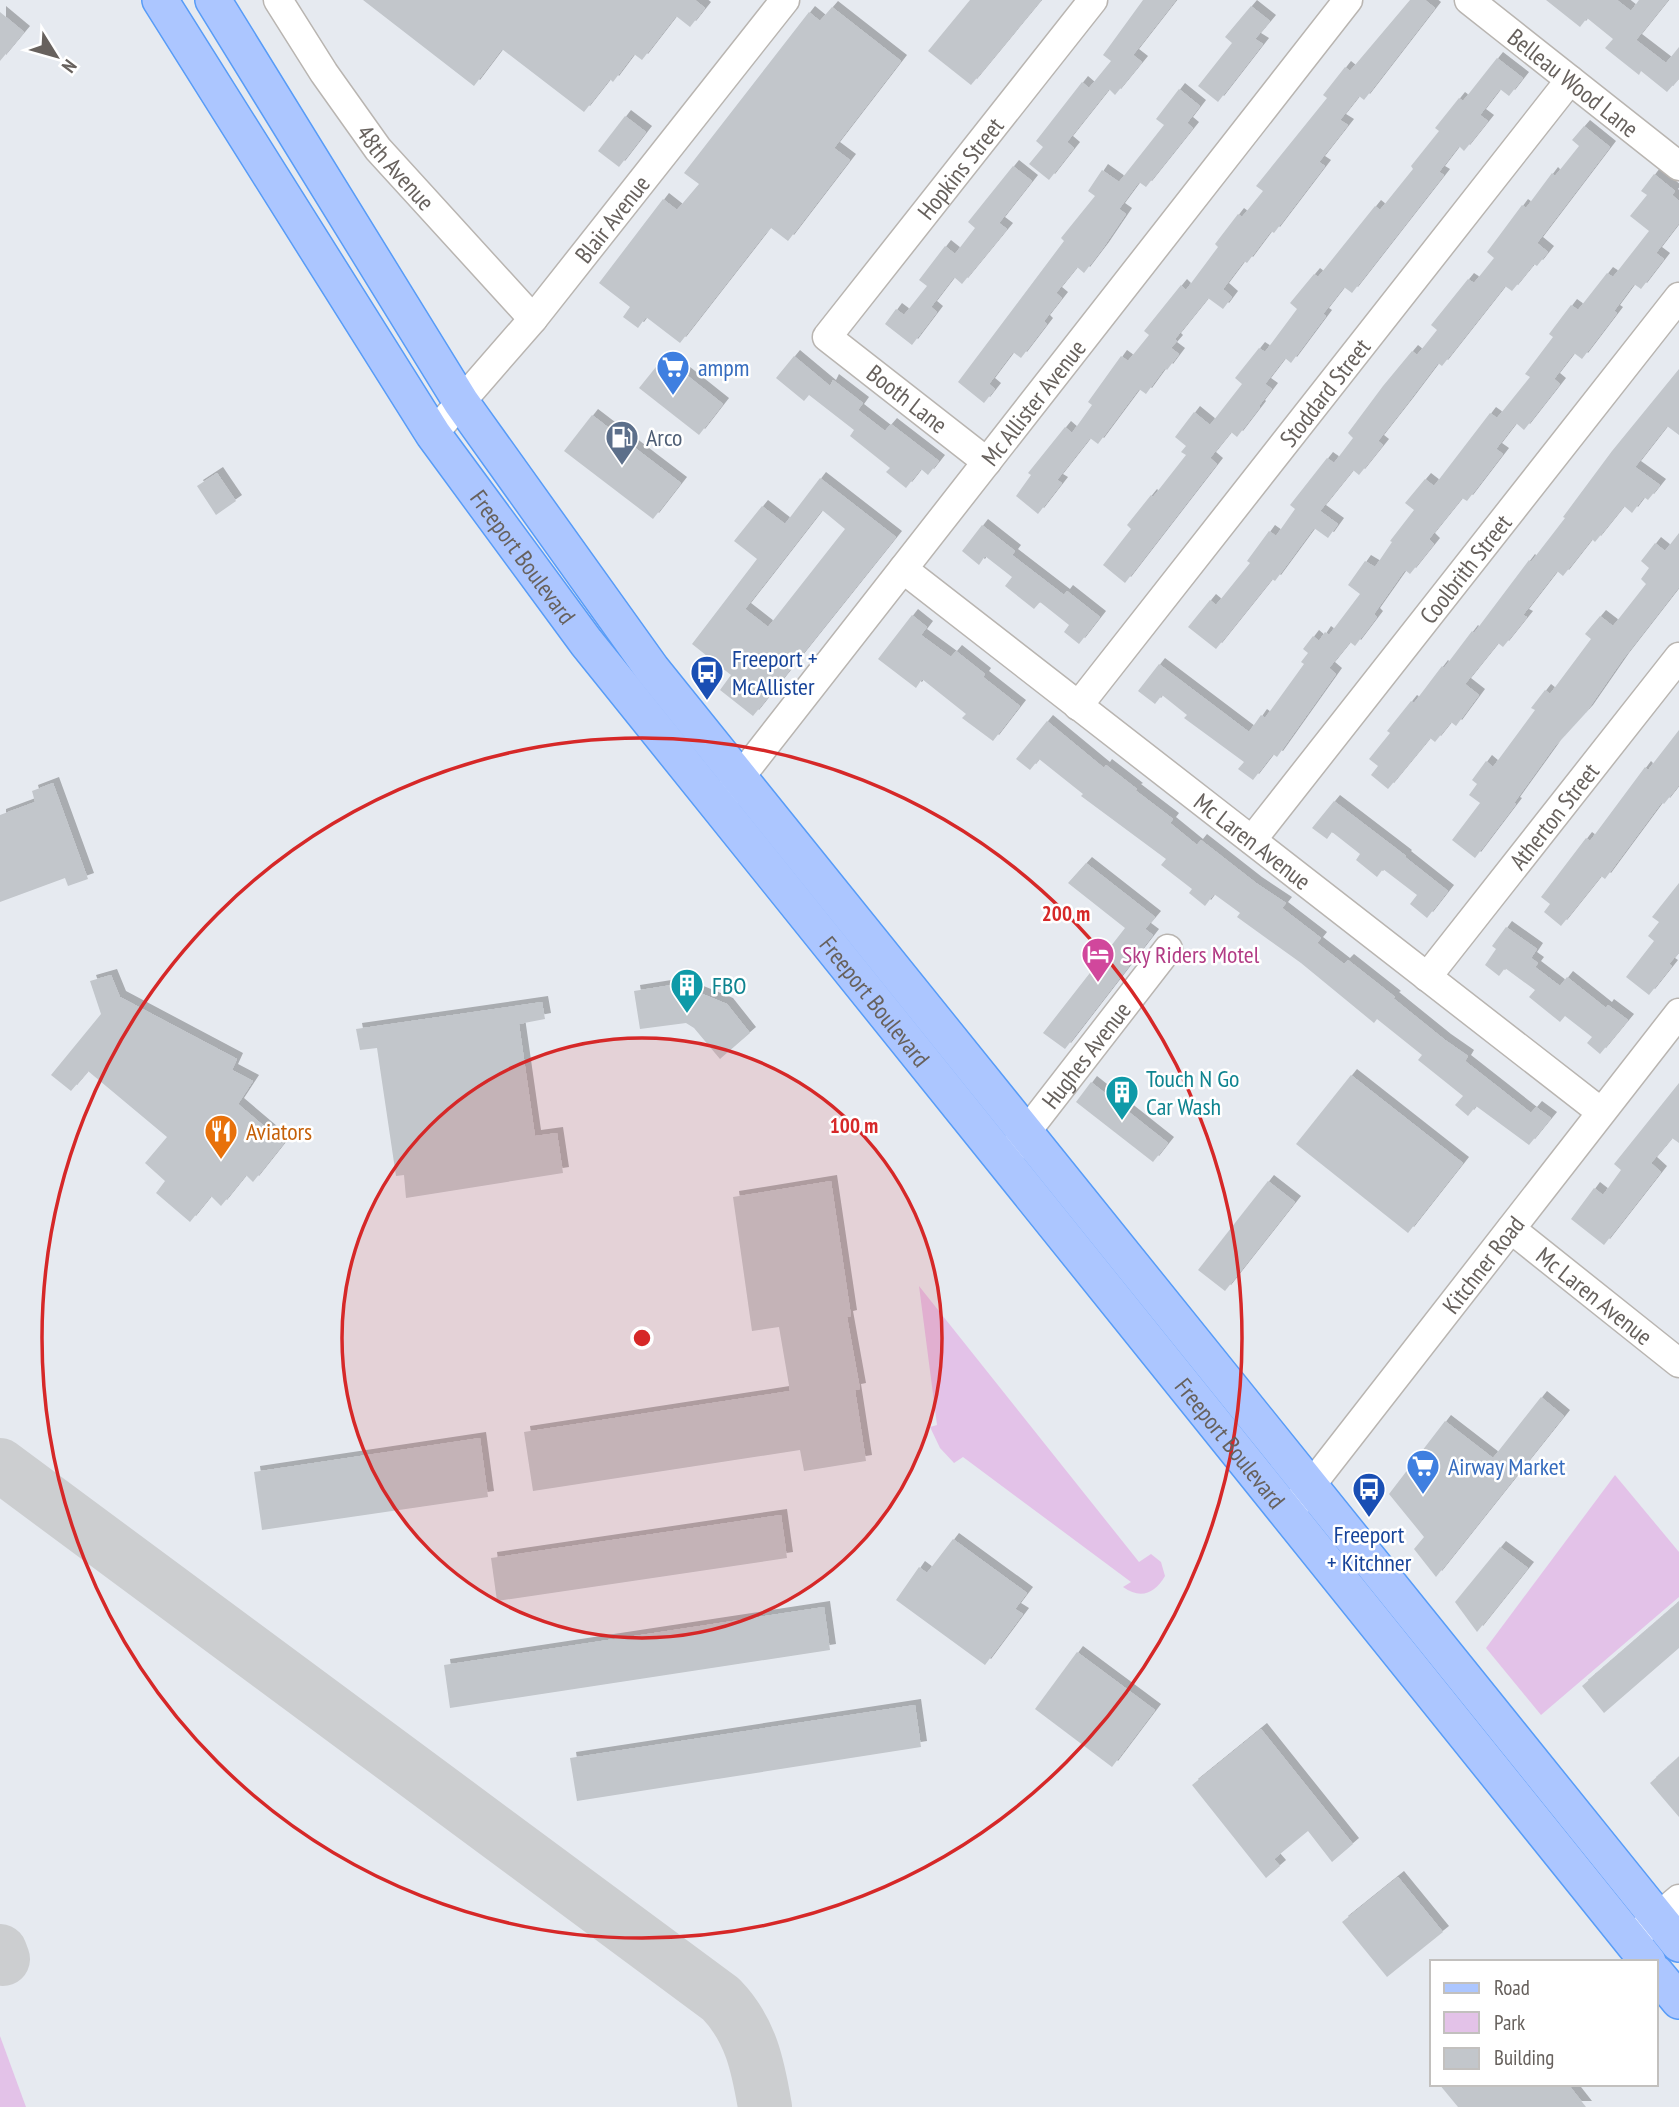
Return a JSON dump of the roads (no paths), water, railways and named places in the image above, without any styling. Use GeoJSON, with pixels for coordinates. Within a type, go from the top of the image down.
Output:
{"type":"FeatureCollection","features":[{"type":"Feature","properties":{"kind":"main road","name":"Freeport Boulevard"},"geometry":{"type":"LineString","coordinates":[[160,0],[433,434],[586,642],[1639,1951]]}},
{"type":"Feature","properties":{"kind":"main road","name":"Freeport Boulevard"},"geometry":{"type":"LineString","coordinates":[[213,0],[461,402],[652,669],[1310,1486],[1672,1920]]}},
{"type":"Feature","properties":{"kind":"main road"},"geometry":{"type":"LineString","coordinates":[[1658,1975],[1679,2001]]}},
{"type":"Feature","properties":{"kind":"street","name":"48th Avenue"},"geometry":{"type":"LineString","coordinates":[[278,0],[324,73],[378,149],[533,318]]}},
{"type":"Feature","properties":{"kind":"street","name":"Blair Avenue"},"geometry":{"type":"LineString","coordinates":[[433,434],[533,318],[785,0]]}},
{"type":"Feature","properties":{"kind":"street","name":"Hopkins Street"},"geometry":{"type":"LineString","coordinates":[[828,337],[1093,0]]}},
{"type":"Feature","properties":{"kind":"street","name":"Mc Allister Avenue"},"geometry":{"type":"LineString","coordinates":[[718,806],[1348,0]]}},
{"type":"Feature","properties":{"kind":"street","name":"Belleau Wood Lane"},"geometry":{"type":"LineString","coordinates":[[1469,0],[1679,166]]}},
{"type":"Feature","properties":{"kind":"street","name":"Stoddard Street"},"geometry":{"type":"LineString","coordinates":[[1078,706],[1570,80]]}},
{"type":"Feature","properties":{"kind":"street","name":"Coolbrith Street"},"geometry":{"type":"LineString","coordinates":[[1252,840],[1679,297]]}},
{"type":"Feature","properties":{"kind":"street","name":"Booth Lane"},"geometry":{"type":"LineString","coordinates":[[828,337],[987,462]]}},
{"type":"Feature","properties":{"kind":"street","name":"Mc Laren Avenue"},"geometry":{"type":"LineString","coordinates":[[903,569],[1601,1112]]}},
{"type":"Feature","properties":{"kind":"street","name":"Atherton Street"},"geometry":{"type":"LineString","coordinates":[[1427,977],[1679,657]]}},
{"type":"Feature","properties":{"kind":"street","name":"Hughes Avenue"},"geometry":{"type":"LineString","coordinates":[[1004,1162],[1168,949]]}},
{"type":"Feature","properties":{"kind":"street","name":"Kitchner Road"},"geometry":{"type":"LineString","coordinates":[[1288,1516],[1679,1013]]}},
{"type":"Feature","properties":{"kind":"street","name":"Mc Laren Avenue"},"geometry":{"type":"LineString","coordinates":[[1511,1229],[1679,1363]]}},
{"type":"Feature","properties":{"kind":"street"},"geometry":{"type":"LineString","coordinates":[[1639,1951],[1672,1920]]}},
{"type":"Feature","properties":{"kind":"place","name":"ampm"},"geometry":{"type":"Point","coordinates":[673,397]}},
{"type":"Feature","properties":{"kind":"place","name":"Arco"},"geometry":{"type":"Point","coordinates":[622,467]}},
{"type":"Feature","properties":{"kind":"place","name":"Freeport + McAllister"},"geometry":{"type":"Point","coordinates":[707,702]}},
{"type":"Feature","properties":{"kind":"place","name":"Sky Riders Motel"},"geometry":{"type":"Point","coordinates":[1098,984]}},
{"type":"Feature","properties":{"kind":"place","name":"FBO"},"geometry":{"type":"Point","coordinates":[687,1015]}},
{"type":"Feature","properties":{"kind":"place","name":"Touch N Go Car Wash"},"geometry":{"type":"Point","coordinates":[1122,1122]}},
{"type":"Feature","properties":{"kind":"place","name":"Aviators"},"geometry":{"type":"Point","coordinates":[221,1161]}},
{"type":"Feature","properties":{"kind":"place","name":"Airway Market"},"geometry":{"type":"Point","coordinates":[1423,1496]}},
{"type":"Feature","properties":{"kind":"place","name":"Freeport + Kitchner"},"geometry":{"type":"Point","coordinates":[1369,1519]}}]}
